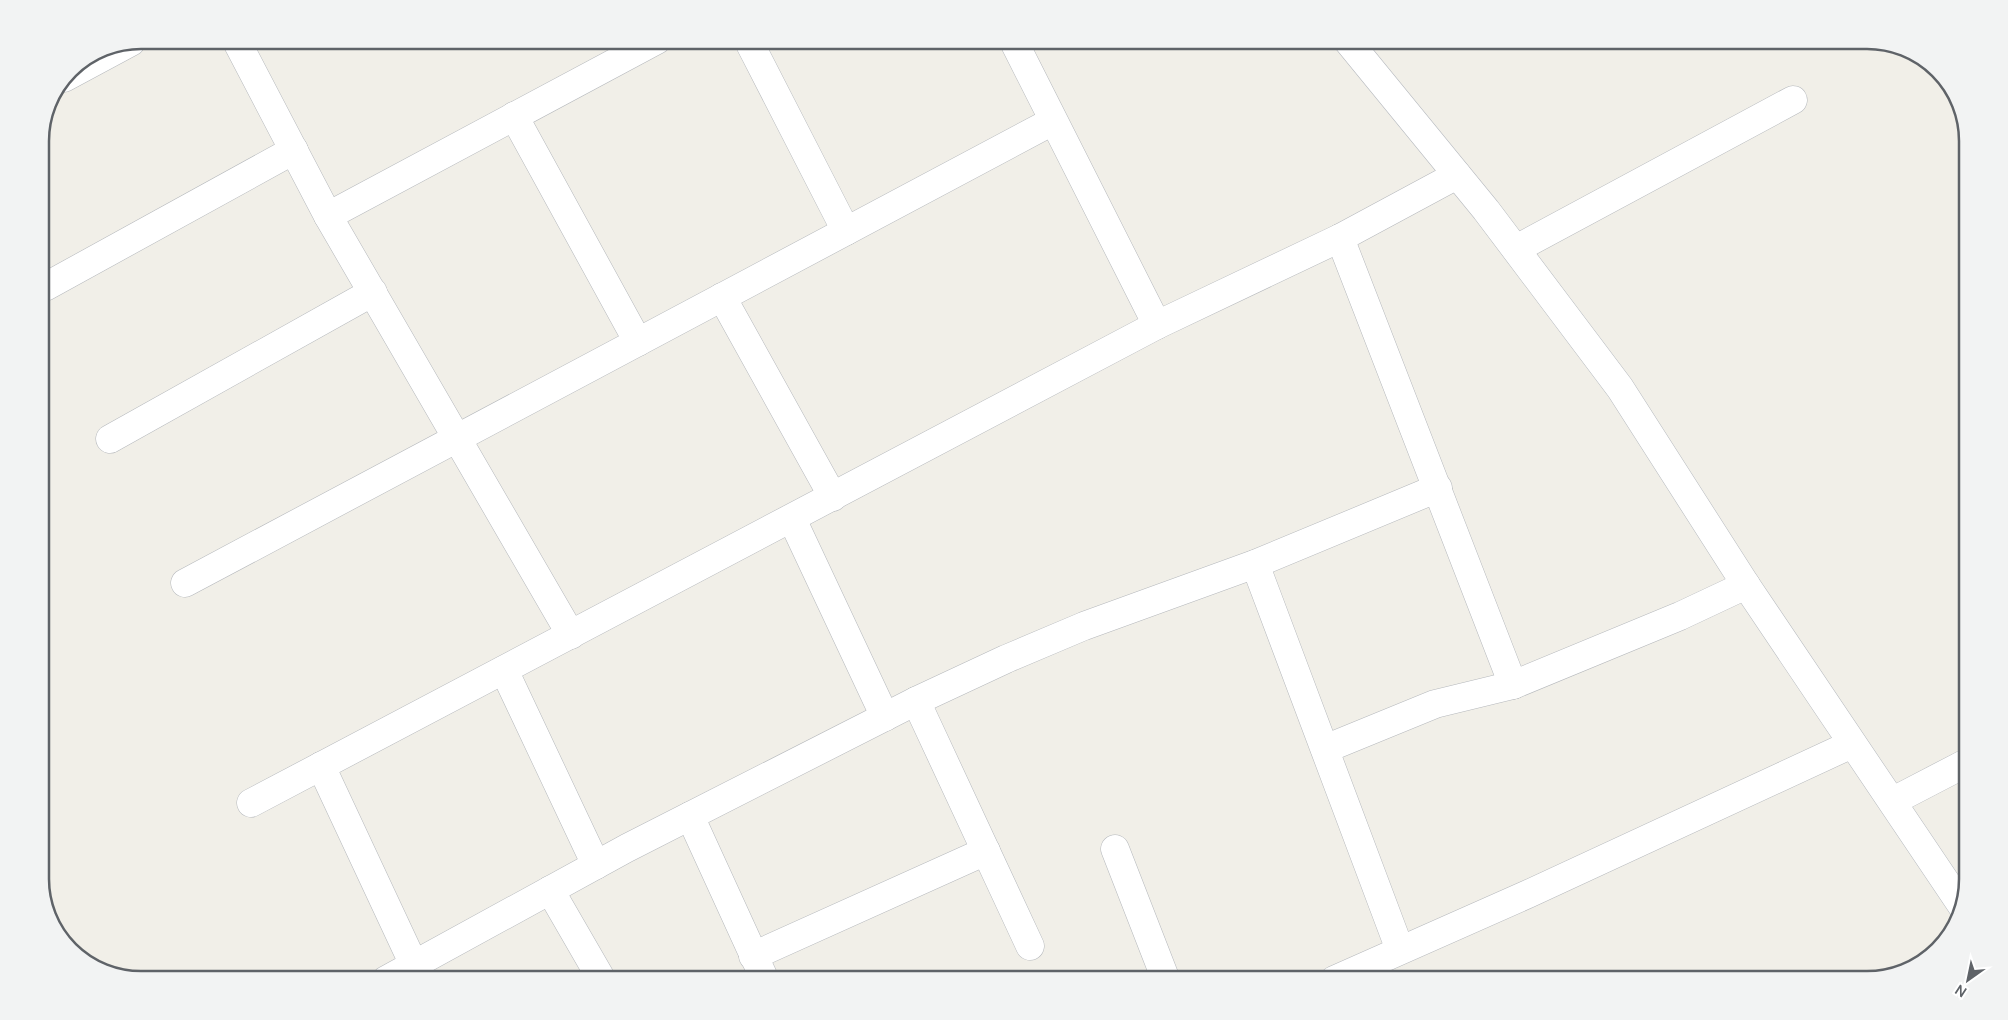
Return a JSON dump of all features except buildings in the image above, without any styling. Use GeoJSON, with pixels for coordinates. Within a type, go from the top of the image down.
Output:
{"type":"FeatureCollection","features":[{"type":"Feature","properties":{"kind":"street"},"geometry":{"type":"LineString","coordinates":[[243,49],[328,216],[572,635]]}},
{"type":"Feature","properties":{"kind":"street"},"geometry":{"type":"LineString","coordinates":[[328,216],[640,49]]}},
{"type":"Feature","properties":{"kind":"street"},"geometry":{"type":"LineString","coordinates":[[753,49],[846,231]]}},
{"type":"Feature","properties":{"kind":"street"},"geometry":{"type":"LineString","coordinates":[[1017,49],[1158,325]]}},
{"type":"Feature","properties":{"kind":"street"},"geometry":{"type":"LineString","coordinates":[[1354,49],[1516,249],[1620,388],[1746,585],[1957,898]]}},
{"type":"Feature","properties":{"kind":"street"},"geometry":{"type":"LineString","coordinates":[[1516,249],[1793,100]]}},
{"type":"Feature","properties":{"kind":"street"},"geometry":{"type":"LineString","coordinates":[[514,116],[638,342]]}},
{"type":"Feature","properties":{"kind":"street"},"geometry":{"type":"LineString","coordinates":[[185,582],[1053,121]]}},
{"type":"Feature","properties":{"kind":"street"},"geometry":{"type":"LineString","coordinates":[[49,284],[294,150]]}},
{"type":"Feature","properties":{"kind":"street"},"geometry":{"type":"LineString","coordinates":[[251,803],[1158,325],[1340,238],[1457,175]]}},
{"type":"Feature","properties":{"kind":"street"},"geometry":{"type":"LineString","coordinates":[[1340,238],[1513,684]]}},
{"type":"Feature","properties":{"kind":"street"},"geometry":{"type":"LineString","coordinates":[[110,439],[373,292]]}},
{"type":"Feature","properties":{"kind":"street"},"geometry":{"type":"LineString","coordinates":[[722,297],[833,497]]}},
{"type":"Feature","properties":{"kind":"street"},"geometry":{"type":"LineString","coordinates":[[419,971],[550,890],[596,865],[885,717],[1006,659],[1084,626],[1255,564],[1438,488]]}},
{"type":"Feature","properties":{"kind":"street"},"geometry":{"type":"LineString","coordinates":[[792,519],[885,717]]}},
{"type":"Feature","properties":{"kind":"street"},"geometry":{"type":"LineString","coordinates":[[1255,564],[1400,950]]}},
{"type":"Feature","properties":{"kind":"street"},"geometry":{"type":"LineString","coordinates":[[1325,749],[1435,704],[1513,684],[1680,616],[1746,585]]}},
{"type":"Feature","properties":{"kind":"street"},"geometry":{"type":"LineString","coordinates":[[504,670],[596,865]]}},
{"type":"Feature","properties":{"kind":"street"},"geometry":{"type":"LineString","coordinates":[[916,702],[1030,946]]}},
{"type":"Feature","properties":{"kind":"street"},"geometry":{"type":"LineString","coordinates":[[1354,971],[1528,894],[1852,744]]}},
{"type":"Feature","properties":{"kind":"street"},"geometry":{"type":"LineString","coordinates":[[321,766],[417,971]]}},
{"type":"Feature","properties":{"kind":"street"},"geometry":{"type":"LineString","coordinates":[[1893,801],[1959,767]]}},
{"type":"Feature","properties":{"kind":"street"},"geometry":{"type":"LineString","coordinates":[[690,816],[761,971]]}},
{"type":"Feature","properties":{"kind":"street"},"geometry":{"type":"LineString","coordinates":[[1115,849],[1162,971]]}},
{"type":"Feature","properties":{"kind":"street"},"geometry":{"type":"LineString","coordinates":[[754,956],[986,851]]}},
{"type":"Feature","properties":{"kind":"street"},"geometry":{"type":"LineString","coordinates":[[550,890],[597,971]]}}]}
